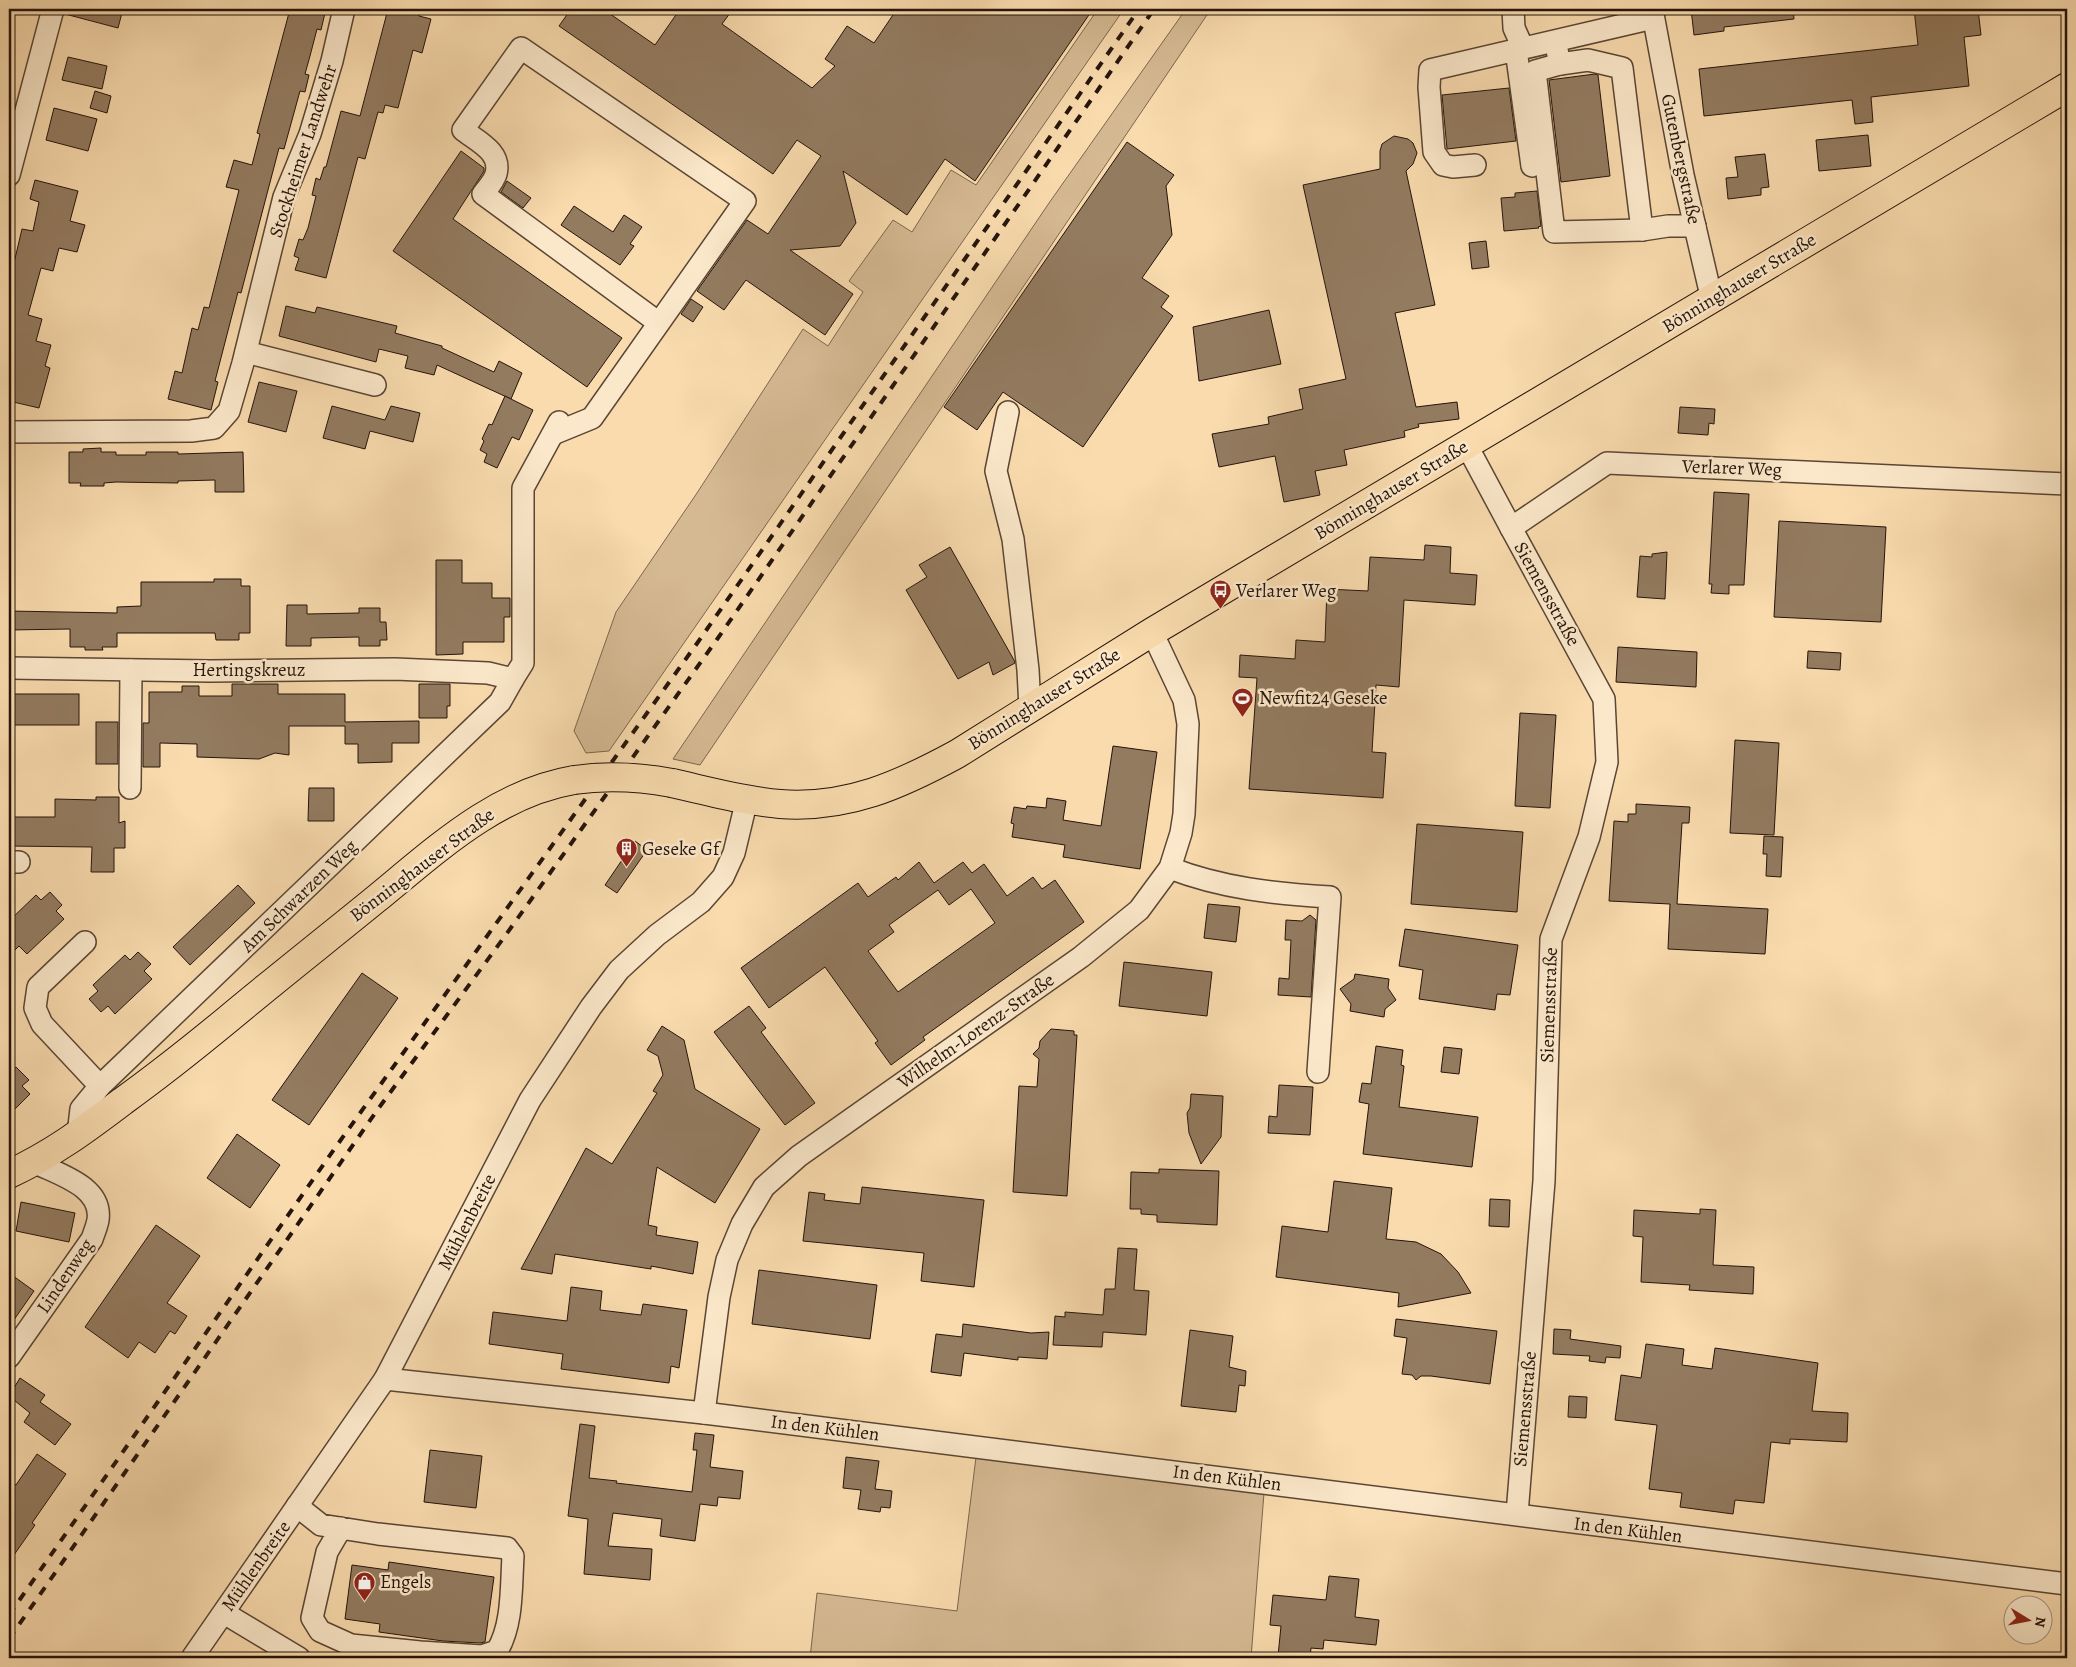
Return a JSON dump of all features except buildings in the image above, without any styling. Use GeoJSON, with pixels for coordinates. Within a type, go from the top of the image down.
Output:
{"type":"FeatureCollection","features":[{"type":"Feature","properties":{"kind":"main road","name":"Bönninghauser Straße"},"geometry":{"type":"LineString","coordinates":[[9,1174],[34,1162],[78,1135],[174,1064],[412,870],[482,816],[507,801],[532,790],[598,776],[628,776],[781,804],[821,803],[856,798],[892,786],[957,754],[1152,632],[2067,87]]}},
{"type":"Feature","properties":{"kind":"street"},"geometry":{"type":"LineString","coordinates":[[9,175],[53,9]]}},
{"type":"Feature","properties":{"kind":"street","name":"Stockheimer Landwehr"},"geometry":{"type":"LineString","coordinates":[[9,432],[191,431],[214,428],[229,411],[246,352],[284,197],[310,134],[332,61],[344,9]]}},
{"type":"Feature","properties":{"kind":"street"},"geometry":{"type":"LineString","coordinates":[[1513,9],[1533,175]]}},
{"type":"Feature","properties":{"kind":"street","name":"Gutenbergstraße"},"geometry":{"type":"LineString","coordinates":[[1475,164],[1453,167],[1443,165],[1434,152],[1429,88],[1430,70],[1554,41],[1653,13],[1683,175],[1712,300]]}},
{"type":"Feature","properties":{"kind":"street"},"geometry":{"type":"LineString","coordinates":[[1554,41],[1560,64]]}},
{"type":"Feature","properties":{"kind":"street"},"geometry":{"type":"LineString","coordinates":[[553,434],[592,418],[659,323],[745,201],[521,48],[463,130],[492,152],[496,160],[496,175],[483,194],[659,323]]}},
{"type":"Feature","properties":{"kind":"street"},"geometry":{"type":"LineString","coordinates":[[1642,230],[1622,68],[1588,60],[1560,64],[1535,71],[1554,232],[1642,230],[1668,226],[1695,226]]}},
{"type":"Feature","properties":{"kind":"street"},"geometry":{"type":"LineString","coordinates":[[246,352],[375,385]]}},
{"type":"Feature","properties":{"kind":"street"},"geometry":{"type":"LineString","coordinates":[[1008,412],[996,471],[1013,539],[1028,670],[1030,708]]}},
{"type":"Feature","properties":{"kind":"street","name":"Am Schwarzen Weg"},"geometry":{"type":"LineString","coordinates":[[78,1135],[81,1109],[100,1086],[500,702],[523,663],[523,488],[564,413]]}},
{"type":"Feature","properties":{"kind":"street"},"geometry":{"type":"LineString","coordinates":[[1466,444],[1511,528]]}},
{"type":"Feature","properties":{"kind":"street","name":"Verlarer Weg"},"geometry":{"type":"LineString","coordinates":[[1511,528],[1608,463],[2067,484]]}},
{"type":"Feature","properties":{"kind":"street","name":"Siemensstraße"},"geometry":{"type":"LineString","coordinates":[[1511,528],[1604,699],[1607,762],[1589,837],[1551,939],[1544,1181],[1517,1514]]}},
{"type":"Feature","properties":{"kind":"street","name":"Wilhelm-Lorenz-Straße"},"geometry":{"type":"LineString","coordinates":[[704,1413],[719,1297],[727,1260],[742,1224],[764,1188],[799,1156],[1081,957],[1139,910],[1170,868],[1181,833],[1184,814],[1188,724],[1184,700],[1152,632]]}},
{"type":"Feature","properties":{"kind":"street","name":"Hertingskreuz"},"geometry":{"type":"LineString","coordinates":[[9,668],[394,670],[488,673],[513,679]]}},
{"type":"Feature","properties":{"kind":"street"},"geometry":{"type":"LineString","coordinates":[[130,788],[131,670]]}},
{"type":"Feature","properties":{"kind":"street","name":"Mühlenbreite"},"geometry":{"type":"LineString","coordinates":[[192,1658],[385,1379],[530,1100],[591,1007],[619,970],[658,935],[701,902],[723,877],[734,854],[747,799]]}},
{"type":"Feature","properties":{"kind":"street"},"geometry":{"type":"LineString","coordinates":[[1170,868],[1198,878],[1248,889],[1289,895],[1330,897],[1318,1072]]}},
{"type":"Feature","properties":{"kind":"street"},"geometry":{"type":"LineString","coordinates":[[85,942],[38,987],[35,1008],[42,1024],[100,1086]]}},
{"type":"Feature","properties":{"kind":"street","name":"Lindenweg"},"geometry":{"type":"LineString","coordinates":[[9,1358],[92,1239],[98,1219],[96,1201],[82,1186],[34,1162]]}},
{"type":"Feature","properties":{"kind":"street","name":"In den Kühlen"},"geometry":{"type":"LineString","coordinates":[[385,1379],[704,1413],[2067,1584]]}},
{"type":"Feature","properties":{"kind":"street"},"geometry":{"type":"LineString","coordinates":[[297,1506],[321,1525],[341,1528],[378,1534],[507,1548],[513,1556],[510,1598],[504,1640],[497,1651],[482,1656],[351,1645],[320,1631],[312,1618],[328,1552],[341,1528]]}},
{"type":"Feature","properties":{"kind":"street"},"geometry":{"type":"LineString","coordinates":[[224,1613],[298,1658]]}},
{"type":"Feature","properties":{"kind":"shaded area"},"geometry":{"type":"Polygon","coordinates":[[[1098,9],[1124,9],[609,751],[586,753],[574,731],[616,612],[697,493],[803,329],[828,346],[863,292],[849,281],[893,220],[912,232],[951,170],[976,185],[1098,9]]]}},
{"type":"Feature","properties":{"kind":"shaded area"},"geometry":{"type":"Polygon","coordinates":[[[1186,9],[1211,9],[700,765],[673,759],[1049,203],[1186,9]]]}},
{"type":"Feature","properties":{"kind":"shaded area"},"geometry":{"type":"Polygon","coordinates":[[[976,1457],[1264,1493],[1251,1658],[810,1658],[817,1593],[957,1611],[976,1457]]]}},
{"type":"Feature","properties":{"kind":"railway"},"geometry":{"type":"LineString","coordinates":[[9,1615],[335,1148],[698,642],[1139,9]]}},
{"type":"Feature","properties":{"kind":"railway"},"geometry":{"type":"LineString","coordinates":[[9,1639],[378,1109],[505,936],[718,638],[1154,9]]}},
{"type":"Feature","properties":{"kind":"place","name":"Verlarer Weg"},"geometry":{"type":"Point","coordinates":[1220,610]}},
{"type":"Feature","properties":{"kind":"place","name":"Newfit24 Geseke"},"geometry":{"type":"Point","coordinates":[1243,717]}},
{"type":"Feature","properties":{"kind":"place","name":"Geseke Gf"},"geometry":{"type":"Point","coordinates":[626,868]}},
{"type":"Feature","properties":{"kind":"place","name":"Engels"},"geometry":{"type":"Point","coordinates":[364,1601]}}]}
